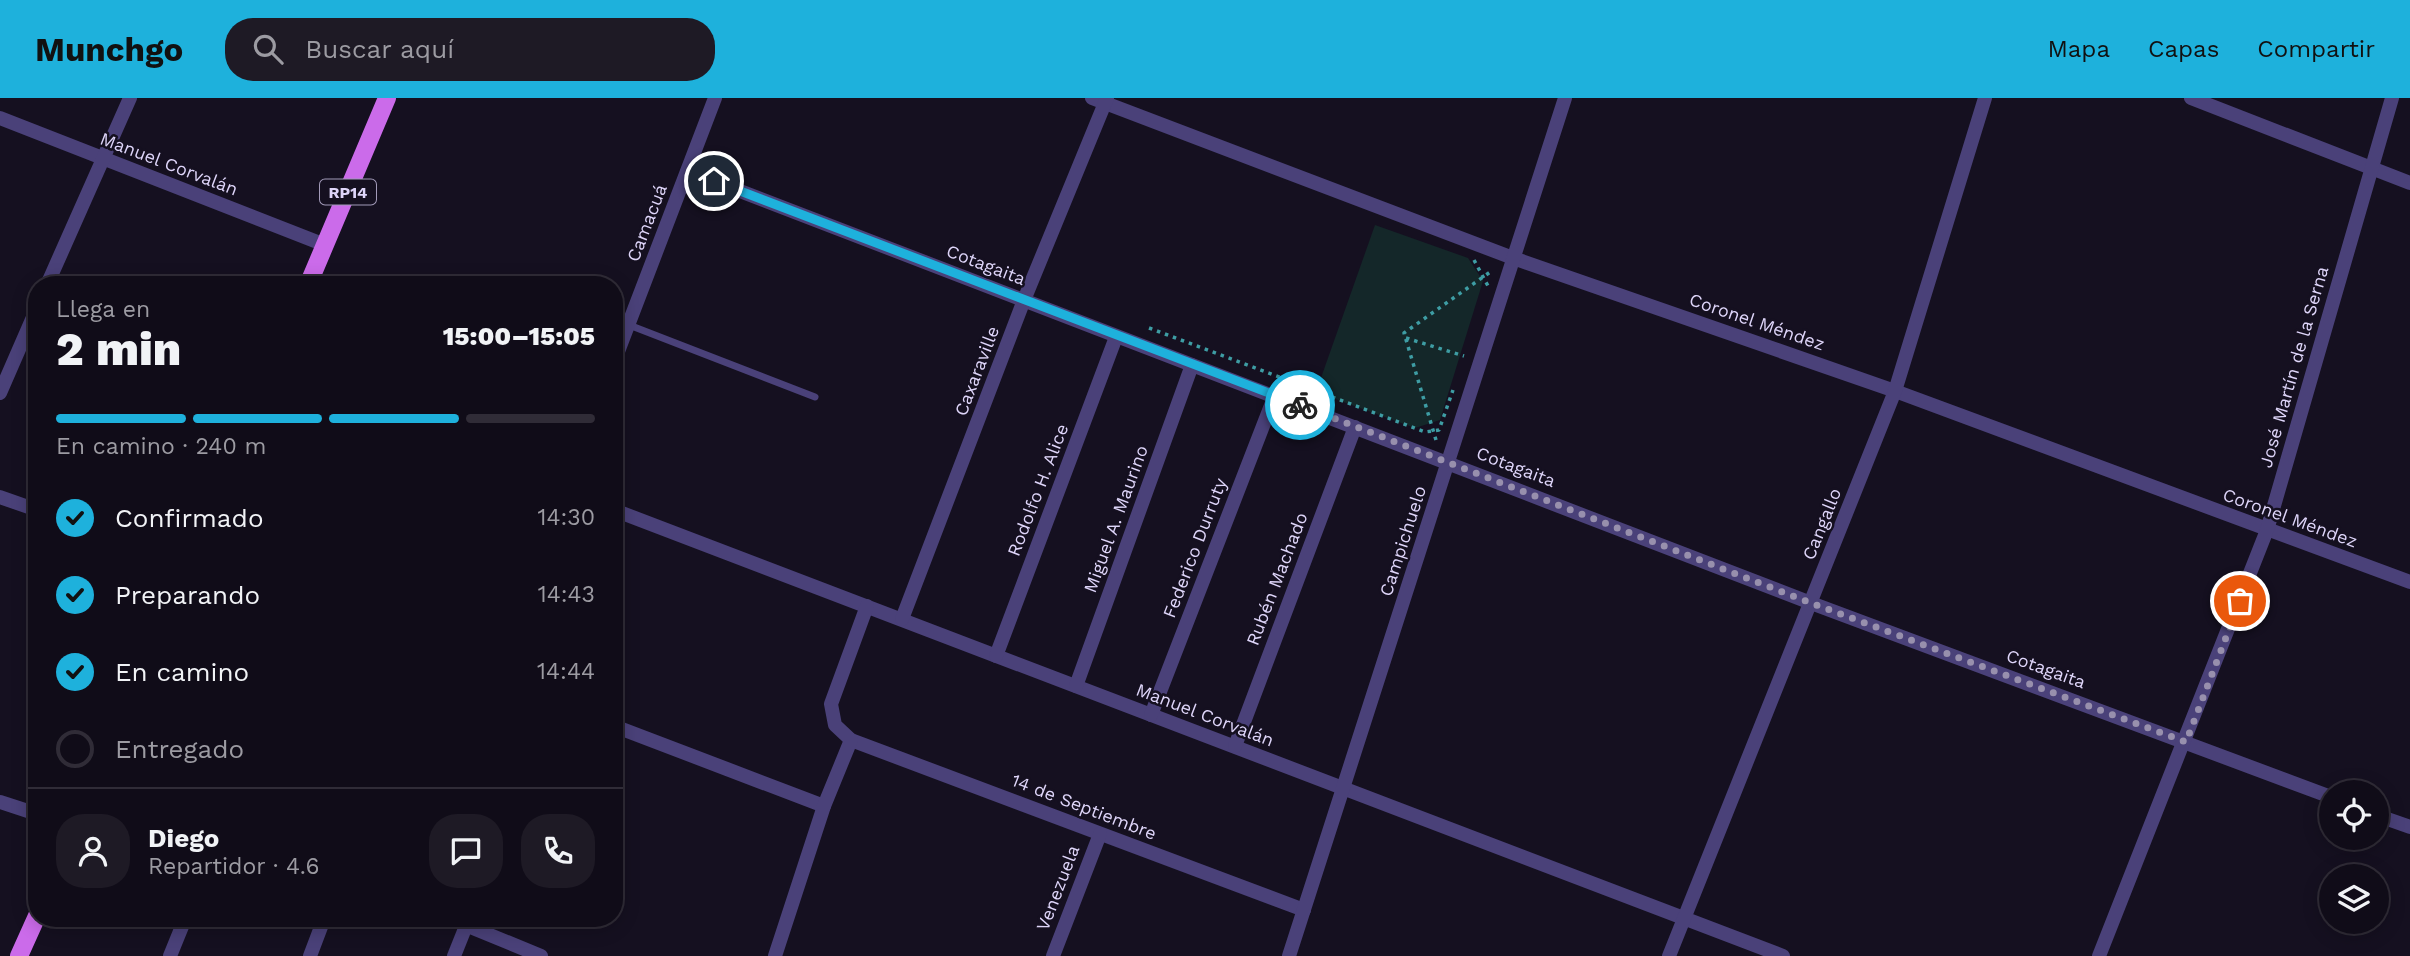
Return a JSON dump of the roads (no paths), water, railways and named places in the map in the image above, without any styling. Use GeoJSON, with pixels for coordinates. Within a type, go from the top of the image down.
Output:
{"type":"FeatureCollection","features":[{"type":"Feature","properties":{"kind":"main road","name":"RP14"},"geometry":{"type":"LineString","coordinates":[[311,276],[387,98]]}},
{"type":"Feature","properties":{"kind":"main road"},"geometry":{"type":"LineString","coordinates":[[19,956],[32,927]]}},
{"type":"Feature","properties":{"kind":"street"},"geometry":{"type":"LineString","coordinates":[[51,276],[131,98]]}},
{"type":"Feature","properties":{"kind":"street","name":"Camacuá"},"geometry":{"type":"LineString","coordinates":[[623,340],[715,98]]}},
{"type":"Feature","properties":{"kind":"street","name":"Campichuelo"},"geometry":{"type":"LineString","coordinates":[[1289,956],[1565,98]]}},
{"type":"Feature","properties":{"kind":"street","name":"Cangallo"},"geometry":{"type":"LineString","coordinates":[[1669,956],[1895,391],[1985,98]]}},
{"type":"Feature","properties":{"kind":"street"},"geometry":{"type":"LineString","coordinates":[[2191,98],[2410,183]]}},
{"type":"Feature","properties":{"kind":"street","name":"José Martín de la Serna"},"geometry":{"type":"LineString","coordinates":[[2099,956],[2186,742],[2267,530],[2392,98]]}},
{"type":"Feature","properties":{"kind":"street","name":"Coronel Méndez"},"geometry":{"type":"LineString","coordinates":[[1101,100],[1513,258],[1895,391],[2410,582]]}},
{"type":"Feature","properties":{"kind":"street","name":"Caxaraville"},"geometry":{"type":"LineString","coordinates":[[902,619],[1101,100]]}},
{"type":"Feature","properties":{"kind":"street","name":"Manuel Corvalán"},"geometry":{"type":"LineString","coordinates":[[0,118],[325,245]]}},
{"type":"Feature","properties":{"kind":"street","name":"Cotagaita"},"geometry":{"type":"LineString","coordinates":[[688,171],[1115,337],[1449,461],[1811,603],[2319,792]]}},
{"type":"Feature","properties":{"kind":"street"},"geometry":{"type":"LineString","coordinates":[[0,393],[28,329]]}},
{"type":"Feature","properties":{"kind":"street","name":"Rodolfo H. Alice"},"geometry":{"type":"LineString","coordinates":[[996,656],[1115,337]]}},
{"type":"Feature","properties":{"kind":"street","name":"Miguel A. Maurino"},"geometry":{"type":"LineString","coordinates":[[1076,686],[1192,365]]}},
{"type":"Feature","properties":{"kind":"street","name":"Federico Durruty"},"geometry":{"type":"LineString","coordinates":[[1151,715],[1275,396]]}},
{"type":"Feature","properties":{"kind":"street","name":"Rubén Machado"},"geometry":{"type":"LineString","coordinates":[[1235,746],[1354,427]]}},
{"type":"Feature","properties":{"kind":"street"},"geometry":{"type":"LineString","coordinates":[[0,497],[28,507]]}},
{"type":"Feature","properties":{"kind":"street","name":"Manuel Corvalán"},"geometry":{"type":"LineString","coordinates":[[623,513],[1783,956]]}},
{"type":"Feature","properties":{"kind":"street"},"geometry":{"type":"LineString","coordinates":[[775,956],[824,806],[851,740],[835,725],[831,704],[867,606]]}},
{"type":"Feature","properties":{"kind":"street"},"geometry":{"type":"LineString","coordinates":[[623,729],[824,806]]}},
{"type":"Feature","properties":{"kind":"street","name":"14 de Septiembre"},"geometry":{"type":"LineString","coordinates":[[851,740],[1304,910]]}},
{"type":"Feature","properties":{"kind":"street"},"geometry":{"type":"LineString","coordinates":[[0,802],[28,811]]}},
{"type":"Feature","properties":{"kind":"street"},"geometry":{"type":"LineString","coordinates":[[2389,820],[2410,827]]}},
{"type":"Feature","properties":{"kind":"street","name":"Venezuela"},"geometry":{"type":"LineString","coordinates":[[1053,956],[1100,834]]}},
{"type":"Feature","properties":{"kind":"street"},"geometry":{"type":"LineString","coordinates":[[170,956],[182,927]]}},
{"type":"Feature","properties":{"kind":"street"},"geometry":{"type":"LineString","coordinates":[[310,956],[321,927]]}},
{"type":"Feature","properties":{"kind":"street"},"geometry":{"type":"LineString","coordinates":[[454,956],[466,927]]}},
{"type":"Feature","properties":{"kind":"street"},"geometry":{"type":"LineString","coordinates":[[468,927],[541,956]]}},
{"type":"Feature","properties":{"kind":"lane"},"geometry":{"type":"LineString","coordinates":[[629,325],[815,397]]}}]}
